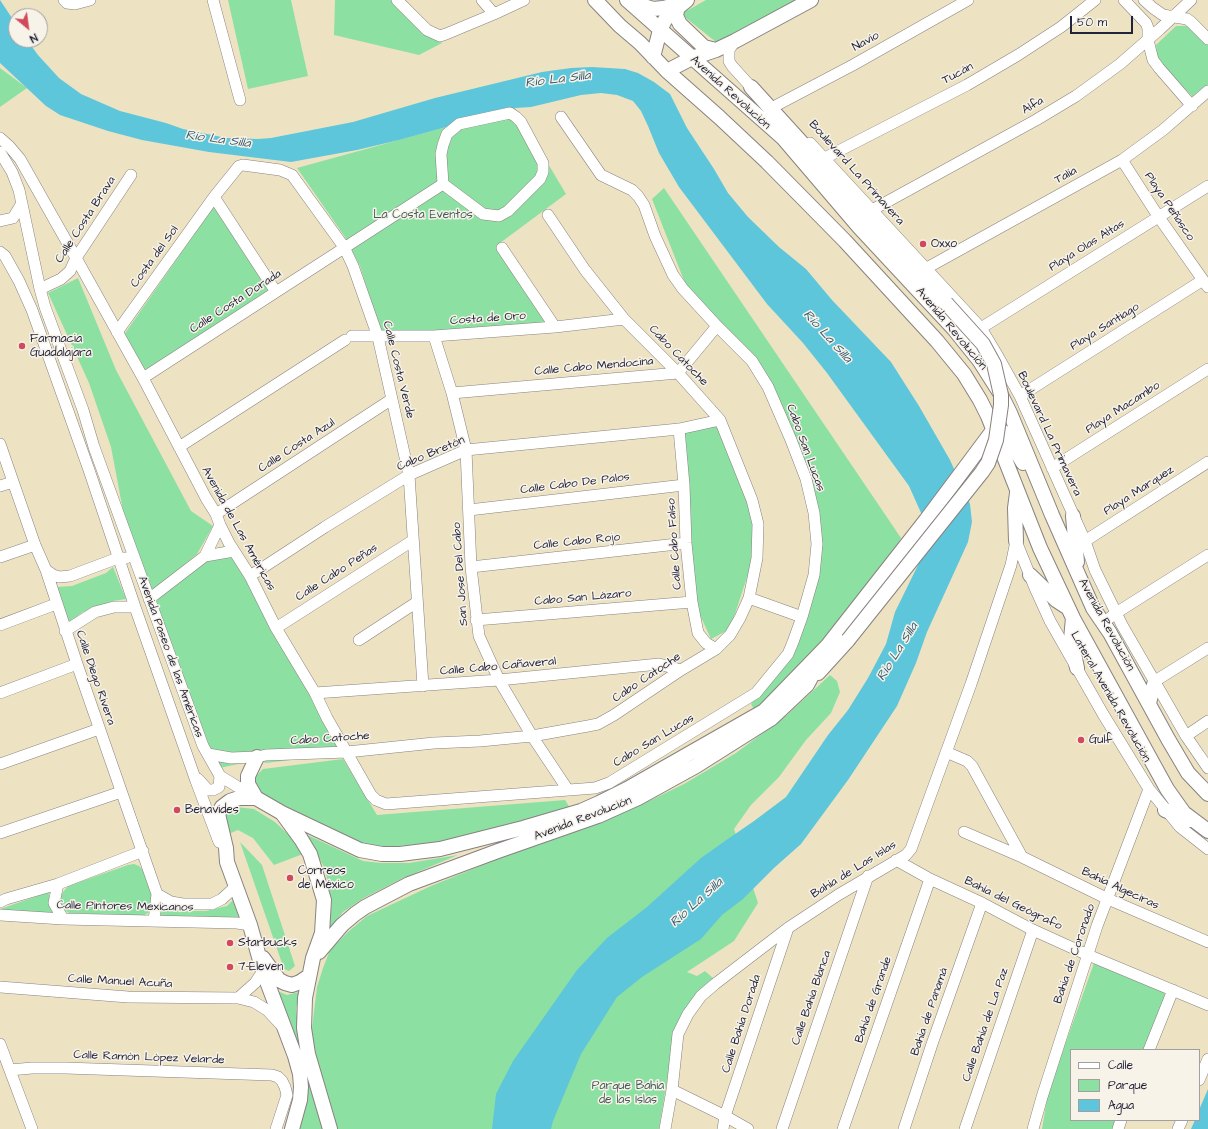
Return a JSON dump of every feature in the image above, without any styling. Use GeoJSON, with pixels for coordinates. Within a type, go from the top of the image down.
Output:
{"type":"FeatureCollection","features":[{"type":"Feature","properties":{"kind":"main road","name":"Avenida Revolución"},"geometry":{"type":"LineString","coordinates":[[595,0],[667,71],[767,162],[845,241],[956,363],[972,385],[994,429],[1002,458],[1070,613],[1159,777],[1184,813],[1208,831]]}},
{"type":"Feature","properties":{"kind":"main road","name":"Avenida Revolución"},"geometry":{"type":"LineString","coordinates":[[627,0],[783,138],[859,227],[954,329],[979,360],[1000,393],[1078,576],[1094,608],[1188,773],[1208,794]]}},
{"type":"Feature","properties":{"kind":"main road"},"geometry":{"type":"LineString","coordinates":[[627,0],[653,9],[684,2]]}},
{"type":"Feature","properties":{"kind":"main road"},"geometry":{"type":"LineString","coordinates":[[667,71],[692,58],[716,50],[735,41],[811,0]]}},
{"type":"Feature","properties":{"kind":"main road"},"geometry":{"type":"LineString","coordinates":[[653,57],[660,30],[665,20],[684,2]]}},
{"type":"Feature","properties":{"kind":"main road"},"geometry":{"type":"LineString","coordinates":[[684,2],[677,10],[676,16],[680,24],[704,47],[716,50]]}},
{"type":"Feature","properties":{"kind":"main road"},"geometry":{"type":"LineString","coordinates":[[751,87],[811,153],[823,163],[890,245],[979,339],[994,364],[1001,395],[1000,422],[996,440],[988,463],[982,472],[848,640],[807,685]]}},
{"type":"Feature","properties":{"kind":"main road"},"geometry":{"type":"LineString","coordinates":[[783,138],[792,141],[823,163]]}},
{"type":"Feature","properties":{"kind":"main road","name":"Avenida Revolución"},"geometry":{"type":"LineString","coordinates":[[282,813],[360,850],[382,854],[400,854],[440,849],[523,828],[581,811],[627,789],[764,710],[828,645],[994,429]]}},
{"type":"Feature","properties":{"kind":"main road"},"geometry":{"type":"LineString","coordinates":[[994,429],[1005,433],[1026,469],[1037,477]]}},
{"type":"Feature","properties":{"kind":"main road"},"geometry":{"type":"LineString","coordinates":[[967,464],[987,459],[1002,458]]}},
{"type":"Feature","properties":{"kind":"main road"},"geometry":{"type":"LineString","coordinates":[[1016,541],[1015,508],[1017,490]]}},
{"type":"Feature","properties":{"kind":"main road"},"geometry":{"type":"LineString","coordinates":[[1073,516],[1078,576]]}},
{"type":"Feature","properties":{"kind":"main road"},"geometry":{"type":"LineString","coordinates":[[1030,575],[1070,613],[1071,639],[1077,668]]}},
{"type":"Feature","properties":{"kind":"main road","name":"Avenida Revolución"},"geometry":{"type":"LineString","coordinates":[[313,958],[342,925],[365,907],[409,884],[591,818],[638,798],[734,743],[772,718],[807,685],[828,645]]}},
{"type":"Feature","properties":{"kind":"main road"},"geometry":{"type":"LineString","coordinates":[[1149,703],[1155,681]]}},
{"type":"Feature","properties":{"kind":"main road"},"geometry":{"type":"LineString","coordinates":[[227,862],[226,848],[218,814],[222,807],[230,801],[239,798],[256,798],[248,784],[248,776],[257,757]]}},
{"type":"Feature","properties":{"kind":"main road","name":"Avenida Paseo de las Américas"},"geometry":{"type":"LineString","coordinates":[[256,798],[282,813],[301,839],[310,854],[324,900],[322,933],[313,958],[309,976],[305,998],[304,1023],[308,1054],[330,1129]]}},
{"type":"Feature","properties":{"kind":"main road"},"geometry":{"type":"LineString","coordinates":[[1165,810],[1196,823]]}},
{"type":"Feature","properties":{"kind":"main road","name":"Avenida Paseo de las Américas"},"geometry":{"type":"LineString","coordinates":[[227,862],[250,926],[263,972],[295,1056],[300,1074],[301,1087],[296,1117],[292,1129]]}},
{"type":"Feature","properties":{"kind":"main road"},"geometry":{"type":"LineString","coordinates":[[258,952],[279,980],[284,984],[300,982],[309,976]]}},
{"type":"Feature","properties":{"kind":"street"},"geometry":{"type":"LineString","coordinates":[[64,0],[67,3],[75,4],[90,0]]}},
{"type":"Feature","properties":{"kind":"street"},"geometry":{"type":"LineString","coordinates":[[213,0],[240,100]]}},
{"type":"Feature","properties":{"kind":"street"},"geometry":{"type":"LineString","coordinates":[[397,0],[428,30],[440,36],[524,0]]}},
{"type":"Feature","properties":{"kind":"street"},"geometry":{"type":"LineString","coordinates":[[482,0],[494,14]]}},
{"type":"Feature","properties":{"kind":"street","name":"Navío"},"geometry":{"type":"LineString","coordinates":[[777,105],[853,65],[968,0]]}},
{"type":"Feature","properties":{"kind":"street","name":"Tucán"},"geometry":{"type":"LineString","coordinates":[[823,163],[986,74],[1043,39],[1095,0]]}},
{"type":"Feature","properties":{"kind":"street"},"geometry":{"type":"LineString","coordinates":[[1124,0],[1146,23],[1153,60],[1192,106]]}},
{"type":"Feature","properties":{"kind":"street"},"geometry":{"type":"LineString","coordinates":[[1144,0],[1157,12],[1163,15],[1191,22],[1208,39]]}},
{"type":"Feature","properties":{"kind":"street","name":"Alfa"},"geometry":{"type":"LineString","coordinates":[[872,210],[1036,120],[1076,96],[1120,64],[1191,0]]}},
{"type":"Feature","properties":{"kind":"street","name":"Boulevard La Primavera"},"geometry":{"type":"LineString","coordinates":[[735,41],[729,50],[729,61],[732,66],[751,87],[777,105],[823,163],[872,210],[981,328],[1020,396],[1084,541],[1095,570],[1122,625],[1186,736],[1208,768]]}},
{"type":"Feature","properties":{"kind":"street","name":"Talía"},"geometry":{"type":"LineString","coordinates":[[925,269],[1122,160],[1192,106],[1208,91]]}},
{"type":"Feature","properties":{"kind":"street"},"geometry":{"type":"LineString","coordinates":[[510,114],[514,115],[521,122],[543,163],[543,172],[540,179],[508,211],[499,216],[483,214],[443,184],[441,154],[443,145],[447,134],[459,124],[510,114]]}},
{"type":"Feature","properties":{"kind":"street","name":"Cabo San Lucas"},"geometry":{"type":"LineString","coordinates":[[386,804],[595,788],[609,783],[751,697],[763,685],[788,654],[802,617],[814,574],[817,544],[814,513],[806,479],[792,440],[768,387],[752,361],[683,289],[673,275],[655,236],[644,205],[638,196],[632,190],[601,175],[562,117]]}},
{"type":"Feature","properties":{"kind":"street"},"geometry":{"type":"LineString","coordinates":[[0,138],[20,159],[76,258]]}},
{"type":"Feature","properties":{"kind":"street","name":"Avenida Paseo de las Américas"},"geometry":{"type":"LineString","coordinates":[[0,152],[12,172],[19,190],[40,289],[83,410],[94,447],[198,734],[220,776],[256,798]]}},
{"type":"Feature","properties":{"kind":"street","name":"Playa Peñasco"},"geometry":{"type":"LineString","coordinates":[[1122,160],[1158,216],[1206,284]]}},
{"type":"Feature","properties":{"kind":"street","name":"Calle Costa Verde"},"geometry":{"type":"LineString","coordinates":[[214,197],[239,166],[244,165],[286,172],[292,175],[344,247],[353,266],[378,337],[409,475],[412,541],[423,686]]}},
{"type":"Feature","properties":{"kind":"street","name":"Calle Costa Brava"},"geometry":{"type":"LineString","coordinates":[[40,289],[61,279],[70,270],[76,258],[131,175]]}},
{"type":"Feature","properties":{"kind":"street","name":"Calle Costa Dorada"},"geometry":{"type":"LineString","coordinates":[[143,378],[443,184]]}},
{"type":"Feature","properties":{"kind":"street","name":"Playa Olas Altas"},"geometry":{"type":"LineString","coordinates":[[981,328],[1208,186]]}},
{"type":"Feature","properties":{"kind":"street"},"geometry":{"type":"LineString","coordinates":[[214,197],[276,292]]}},
{"type":"Feature","properties":{"kind":"street","name":"Costa del Sol"},"geometry":{"type":"LineString","coordinates":[[117,332],[214,197]]}},
{"type":"Feature","properties":{"kind":"street"},"geometry":{"type":"LineString","coordinates":[[0,221],[13,218],[22,203]]}},
{"type":"Feature","properties":{"kind":"street","name":"Cabo Catoche"},"geometry":{"type":"LineString","coordinates":[[208,754],[231,758],[347,752],[419,744],[480,741],[532,736],[598,724],[614,716],[681,670],[716,649],[730,635],[749,598],[757,558],[758,524],[752,500],[720,420],[678,373],[624,319],[585,270],[548,215]]}},
{"type":"Feature","properties":{"kind":"street"},"geometry":{"type":"LineString","coordinates":[[502,248],[555,327]]}},
{"type":"Feature","properties":{"kind":"street","name":"Avenida Paseo de las Américas"},"geometry":{"type":"LineString","coordinates":[[0,252],[5,256],[19,281],[32,310],[89,470],[135,608],[227,862]]}},
{"type":"Feature","properties":{"kind":"street","name":"Avenida de Las Américas"},"geometry":{"type":"LineString","coordinates":[[76,258],[143,378],[234,551],[250,576],[276,628],[315,693],[327,718],[371,795],[376,800],[386,804]]}},
{"type":"Feature","properties":{"kind":"street","name":"Playa Santiago"},"geometry":{"type":"LineString","coordinates":[[1020,396],[1206,284]]}},
{"type":"Feature","properties":{"kind":"street","name":"Costa de Oro"},"geometry":{"type":"LineString","coordinates":[[179,447],[349,338],[434,336],[555,327],[624,319]]}},
{"type":"Feature","properties":{"kind":"street"},"geometry":{"type":"LineString","coordinates":[[678,373],[717,326]]}},
{"type":"Feature","properties":{"kind":"street","name":"San Jose Del Cabo"},"geometry":{"type":"LineString","coordinates":[[434,336],[452,393],[466,450],[471,567],[479,636],[499,680],[532,736],[568,790]]}},
{"type":"Feature","properties":{"kind":"street","name":"Playa Macambo"},"geometry":{"type":"LineString","coordinates":[[1052,468],[1208,369]]}},
{"type":"Feature","properties":{"kind":"street","name":"Calle Cabo Mendocina"},"geometry":{"type":"LineString","coordinates":[[452,393],[678,373]]}},
{"type":"Feature","properties":{"kind":"street","name":"Calle Costa Azul"},"geometry":{"type":"LineString","coordinates":[[218,519],[392,399]]}},
{"type":"Feature","properties":{"kind":"street","name":"Cabo Bretón"},"geometry":{"type":"LineString","coordinates":[[250,576],[409,475],[466,450],[679,429],[720,420]]}},
{"type":"Feature","properties":{"kind":"street","name":"Calle Cabo Falso"},"geometry":{"type":"LineString","coordinates":[[679,429],[684,485],[686,543],[692,602],[698,633],[706,643],[716,649]]}},
{"type":"Feature","properties":{"kind":"street","name":"Calle Diego Rivera"},"geometry":{"type":"LineString","coordinates":[[0,444],[35,545],[46,570],[76,664],[157,894],[154,921]]}},
{"type":"Feature","properties":{"kind":"street","name":"Playa Marquez"},"geometry":{"type":"LineString","coordinates":[[1084,541],[1208,462]]}},
{"type":"Feature","properties":{"kind":"street"},"geometry":{"type":"LineString","coordinates":[[0,486],[13,482]]}},
{"type":"Feature","properties":{"kind":"street","name":"Calle Cabo De Palos"},"geometry":{"type":"LineString","coordinates":[[469,510],[684,485]]}},
{"type":"Feature","properties":{"kind":"street"},"geometry":{"type":"LineString","coordinates":[[205,556],[218,519]]}},
{"type":"Feature","properties":{"kind":"street","name":"Calle Cabo Peñas"},"geometry":{"type":"LineString","coordinates":[[276,628],[412,541]]}},
{"type":"Feature","properties":{"kind":"street","name":"Lateral Avenida Revolución"},"geometry":{"type":"LineString","coordinates":[[1016,541],[1050,621],[1103,714],[1149,789],[1165,810],[1180,826],[1208,848]]}},
{"type":"Feature","properties":{"kind":"street","name":"Bahía de Las Islas"},"geometry":{"type":"LineString","coordinates":[[665,1129],[672,1090],[678,1034],[688,1014],[701,996],[788,928],[868,876],[906,855],[911,849],[971,684],[1011,565],[1016,541]]}},
{"type":"Feature","properties":{"kind":"street","name":"Calle Cabo Rojo"},"geometry":{"type":"LineString","coordinates":[[471,567],[686,543]]}},
{"type":"Feature","properties":{"kind":"street"},"geometry":{"type":"LineString","coordinates":[[0,558],[35,545]]}},
{"type":"Feature","properties":{"kind":"street"},"geometry":{"type":"LineString","coordinates":[[149,598],[205,556],[234,551]]}},
{"type":"Feature","properties":{"kind":"street"},"geometry":{"type":"LineString","coordinates":[[1106,628],[1116,613],[1208,555]]}},
{"type":"Feature","properties":{"kind":"street"},"geometry":{"type":"LineString","coordinates":[[46,570],[59,577],[70,576],[118,558],[134,558]]}},
{"type":"Feature","properties":{"kind":"street"},"geometry":{"type":"LineString","coordinates":[[749,598],[802,617]]}},
{"type":"Feature","properties":{"kind":"street"},"geometry":{"type":"LineString","coordinates":[[359,640],[417,602]]}},
{"type":"Feature","properties":{"kind":"street","name":"Cabo San Lázaro"},"geometry":{"type":"LineString","coordinates":[[476,620],[692,602]]}},
{"type":"Feature","properties":{"kind":"street"},"geometry":{"type":"LineString","coordinates":[[0,624],[56,604]]}},
{"type":"Feature","properties":{"kind":"street"},"geometry":{"type":"LineString","coordinates":[[66,631],[95,612],[114,607],[135,608]]}},
{"type":"Feature","properties":{"kind":"street"},"geometry":{"type":"LineString","coordinates":[[1106,628],[1122,625]]}},
{"type":"Feature","properties":{"kind":"street"},"geometry":{"type":"LineString","coordinates":[[1155,681],[1208,648]]}},
{"type":"Feature","properties":{"kind":"street"},"geometry":{"type":"LineString","coordinates":[[0,694],[76,664]]}},
{"type":"Feature","properties":{"kind":"street","name":"Calle Cabo Cañaveral"},"geometry":{"type":"LineString","coordinates":[[315,693],[499,680],[659,664],[681,670]]}},
{"type":"Feature","properties":{"kind":"street"},"geometry":{"type":"LineString","coordinates":[[1186,736],[1208,721]]}},
{"type":"Feature","properties":{"kind":"street"},"geometry":{"type":"LineString","coordinates":[[0,764],[99,729]]}},
{"type":"Feature","properties":{"kind":"street"},"geometry":{"type":"LineString","coordinates":[[946,752],[967,761],[972,766],[1022,857]]}},
{"type":"Feature","properties":{"kind":"street"},"geometry":{"type":"LineString","coordinates":[[195,776],[210,791],[219,787],[220,776]]}},
{"type":"Feature","properties":{"kind":"street","name":"Bahía de Coronado"},"geometry":{"type":"LineString","coordinates":[[1033,1129],[1088,955],[1141,807],[1149,789]]}},
{"type":"Feature","properties":{"kind":"street"},"geometry":{"type":"LineString","coordinates":[[0,833],[121,792]]}},
{"type":"Feature","properties":{"kind":"street","name":"Bahía Algeciras"},"geometry":{"type":"LineString","coordinates":[[964,832],[1022,857],[1108,899],[1208,942]]}},
{"type":"Feature","properties":{"kind":"street","name":"Calle Pintores Mexicanos"},"geometry":{"type":"LineString","coordinates":[[0,902],[58,884],[143,851]]}},
{"type":"Feature","properties":{"kind":"street","name":"Bahía del Geógrafo"},"geometry":{"type":"LineString","coordinates":[[896,860],[930,879],[982,903],[1033,930],[1088,955],[1208,1005]]}},
{"type":"Feature","properties":{"kind":"street","name":"Calle Bahía Blanca"},"geometry":{"type":"LineString","coordinates":[[782,1129],[868,876]]}},
{"type":"Feature","properties":{"kind":"street","name":"Bahía de Grande"},"geometry":{"type":"LineString","coordinates":[[843,1129],[930,879]]}},
{"type":"Feature","properties":{"kind":"street"},"geometry":{"type":"LineString","coordinates":[[58,884],[54,903],[63,919]]}},
{"type":"Feature","properties":{"kind":"street","name":"Calle Pintores Mexicanos"},"geometry":{"type":"LineString","coordinates":[[157,894],[171,902],[183,904],[212,904],[222,899],[235,887]]}},
{"type":"Feature","properties":{"kind":"street","name":"Bahía de Panamá"},"geometry":{"type":"LineString","coordinates":[[904,1129],[932,1044],[982,903]]}},
{"type":"Feature","properties":{"kind":"street","name":"Calle Pintores Mexicanos"},"geometry":{"type":"LineString","coordinates":[[0,915],[63,919],[237,923],[250,926]]}},
{"type":"Feature","properties":{"kind":"street","name":"Calle Bahía Dorada"},"geometry":{"type":"LineString","coordinates":[[723,1129],[725,1116],[788,928]]}},
{"type":"Feature","properties":{"kind":"street","name":"Calle Bahía de La Paz"},"geometry":{"type":"LineString","coordinates":[[965,1129],[1033,930]]}},
{"type":"Feature","properties":{"kind":"street"},"geometry":{"type":"LineString","coordinates":[[238,998],[255,983],[263,972]]}},
{"type":"Feature","properties":{"kind":"street","name":"Calle Manuel Acuña"},"geometry":{"type":"LineString","coordinates":[[0,987],[128,997],[238,998],[254,1002],[267,1010],[284,1028]]}},
{"type":"Feature","properties":{"kind":"street"},"geometry":{"type":"LineString","coordinates":[[1149,1049],[1172,990]]}},
{"type":"Feature","properties":{"kind":"street"},"geometry":{"type":"LineString","coordinates":[[0,1044],[32,1129]]}},
{"type":"Feature","properties":{"kind":"street"},"geometry":{"type":"LineString","coordinates":[[1200,1078],[1208,1059]]}},
{"type":"Feature","properties":{"kind":"street","name":"Calle Ramón López Velarde"},"geometry":{"type":"LineString","coordinates":[[10,1070],[65,1068],[272,1075],[278,1077],[284,1084],[287,1095],[276,1129]]}},
{"type":"Feature","properties":{"kind":"street"},"geometry":{"type":"LineString","coordinates":[[672,1090],[748,1129]]}},
{"type":"Feature","properties":{"kind":"green space"},"geometry":{"type":"Polygon","coordinates":[[[228,0],[291,0],[308,76],[248,89],[228,0]]]}},
{"type":"Feature","properties":{"kind":"green space"},"geometry":{"type":"Polygon","coordinates":[[[335,0],[398,0],[442,43],[419,55],[334,35],[335,0]]]}},
{"type":"Feature","properties":{"kind":"green space"},"geometry":{"type":"Polygon","coordinates":[[[706,0],[805,0],[721,46],[681,14],[706,0]]]}},
{"type":"Feature","properties":{"kind":"green space"},"geometry":{"type":"Polygon","coordinates":[[[1176,26],[1190,26],[1208,45],[1208,86],[1194,98],[1157,60],[1156,45],[1176,26]]]}},
{"type":"Feature","properties":{"kind":"green space"},"geometry":{"type":"Polygon","coordinates":[[[0,68],[27,88],[0,107],[0,68]]]}},
{"type":"Feature","properties":{"kind":"green space","name":"La Costa Eventos"},"geometry":{"type":"Polygon","coordinates":[[[515,108],[566,194],[496,246],[551,324],[436,331],[380,330],[360,266],[345,237],[297,168],[515,108]]]}},
{"type":"Feature","properties":{"kind":"green space"},"geometry":{"type":"Polygon","coordinates":[[[664,188],[901,538],[881,577],[758,717],[751,704],[792,651],[816,576],[817,512],[762,371],[685,283],[652,199],[664,188]]]}},
{"type":"Feature","properties":{"kind":"green space"},"geometry":{"type":"Polygon","coordinates":[[[214,206],[271,288],[142,372],[121,339],[214,206]]]}},
{"type":"Feature","properties":{"kind":"green space"},"geometry":{"type":"Polygon","coordinates":[[[78,278],[116,370],[191,511],[213,526],[197,554],[149,594],[129,542],[111,447],[89,383],[48,293],[78,278]]]}},
{"type":"Feature","properties":{"kind":"green space"},"geometry":{"type":"Polygon","coordinates":[[[717,426],[754,520],[753,559],[730,629],[711,639],[695,604],[681,432],[717,426]]]}},
{"type":"Feature","properties":{"kind":"green space"},"geometry":{"type":"Polygon","coordinates":[[[228,543],[346,753],[266,763],[257,760],[215,769],[148,600],[228,543]]]}},
{"type":"Feature","properties":{"kind":"green space"},"geometry":{"type":"Polygon","coordinates":[[[113,567],[126,599],[113,601],[83,612],[69,622],[57,587],[72,586],[106,573],[113,567]]]}},
{"type":"Feature","properties":{"kind":"green space","name":"Parque Bahía de las Islas"},"geometry":{"type":"Polygon","coordinates":[[[830,675],[837,681],[840,692],[831,713],[806,740],[779,777],[751,805],[734,829],[758,903],[734,941],[687,972],[697,976],[705,971],[714,979],[673,1044],[659,1129],[336,1129],[321,1083],[311,1037],[317,987],[323,968],[330,950],[349,931],[367,916],[431,886],[645,803],[684,784],[736,753],[787,715],[830,675]]]}},
{"type":"Feature","properties":{"kind":"green space"},"geometry":{"type":"Polygon","coordinates":[[[343,759],[377,815],[565,800],[572,811],[505,829],[430,843],[387,847],[364,845],[297,815],[257,792],[254,778],[263,769],[343,759]]]}},
{"type":"Feature","properties":{"kind":"green space"},"geometry":{"type":"Polygon","coordinates":[[[236,807],[254,809],[275,822],[294,840],[303,854],[274,865],[253,838],[238,830],[226,835],[221,820],[227,812],[236,807]]]}},
{"type":"Feature","properties":{"kind":"green space"},"geometry":{"type":"Polygon","coordinates":[[[301,832],[363,861],[381,863],[409,863],[458,855],[401,879],[362,899],[343,912],[328,931],[332,903],[325,869],[316,852],[301,832]]]}},
{"type":"Feature","properties":{"kind":"green space"},"geometry":{"type":"Polygon","coordinates":[[[240,842],[262,865],[295,966],[289,971],[284,969],[240,842]]]}},
{"type":"Feature","properties":{"kind":"green space"},"geometry":{"type":"Polygon","coordinates":[[[134,864],[139,866],[144,871],[154,899],[151,911],[143,916],[69,913],[60,904],[60,896],[68,886],[134,864]]]}},
{"type":"Feature","properties":{"kind":"green space"},"geometry":{"type":"Polygon","coordinates":[[[49,892],[49,904],[54,913],[0,911],[0,909],[49,892]]]}},
{"type":"Feature","properties":{"kind":"green space"},"geometry":{"type":"Polygon","coordinates":[[[233,900],[240,921],[159,918],[164,906],[180,911],[206,911],[227,906],[233,900]]]}},
{"type":"Feature","properties":{"kind":"green space"},"geometry":{"type":"Polygon","coordinates":[[[1094,963],[1164,992],[1165,996],[1145,1049],[1070,1049],[1070,1121],[1118,1121],[1114,1129],[1042,1129],[1048,1093],[1094,963]]]}},
{"type":"Feature","properties":{"kind":"green space"},"geometry":{"type":"Polygon","coordinates":[[[273,989],[287,995],[299,992],[296,1009],[300,1042],[323,1129],[297,1129],[304,1105],[273,989]]]}},
{"type":"Feature","properties":{"kind":"water","name":"Río La Silla"},"geometry":{"type":"Polygon","coordinates":[[[0,0],[8,12],[8,48],[33,48],[59,78],[81,94],[120,111],[183,129],[226,138],[258,139],[271,138],[353,122],[435,98],[542,72],[592,67],[625,69],[638,73],[654,82],[670,94],[687,128],[728,193],[748,217],[779,247],[806,269],[832,300],[891,362],[919,406],[950,460],[970,504],[972,522],[968,542],[927,632],[916,663],[897,706],[848,780],[801,844],[743,899],[722,915],[701,939],[642,977],[617,997],[581,1054],[551,1129],[492,1129],[496,1094],[513,1061],[577,970],[607,938],[647,907],[701,858],[786,797],[828,735],[848,710],[868,678],[886,644],[895,612],[919,563],[924,537],[922,515],[909,486],[827,373],[803,343],[767,304],[679,187],[659,153],[641,111],[633,101],[617,95],[601,93],[581,95],[531,107],[515,108],[357,150],[291,162],[209,152],[142,140],[108,131],[60,115],[46,106],[0,63],[0,0]]]}},
{"type":"Feature","properties":{"kind":"water"},"geometry":{"type":"Polygon","coordinates":[[[1208,1089],[1208,1129],[1191,1129],[1195,1121],[1200,1121],[1200,1108],[1208,1089]]]}},
{"type":"Feature","properties":{"kind":"place","name":"Oxxo"},"geometry":{"type":"Point","coordinates":[923,244]}},
{"type":"Feature","properties":{"kind":"place","name":"Farmacia Guadalajara"},"geometry":{"type":"Point","coordinates":[22,346]}},
{"type":"Feature","properties":{"kind":"place","name":"Gulf"},"geometry":{"type":"Point","coordinates":[1081,740]}},
{"type":"Feature","properties":{"kind":"place","name":"Benavides"},"geometry":{"type":"Point","coordinates":[177,810]}},
{"type":"Feature","properties":{"kind":"place","name":"Correos de México"},"geometry":{"type":"Point","coordinates":[290,878]}},
{"type":"Feature","properties":{"kind":"place","name":"Starbucks"},"geometry":{"type":"Point","coordinates":[230,943]}},
{"type":"Feature","properties":{"kind":"place","name":"7-Eleven"},"geometry":{"type":"Point","coordinates":[230,967]}}]}
